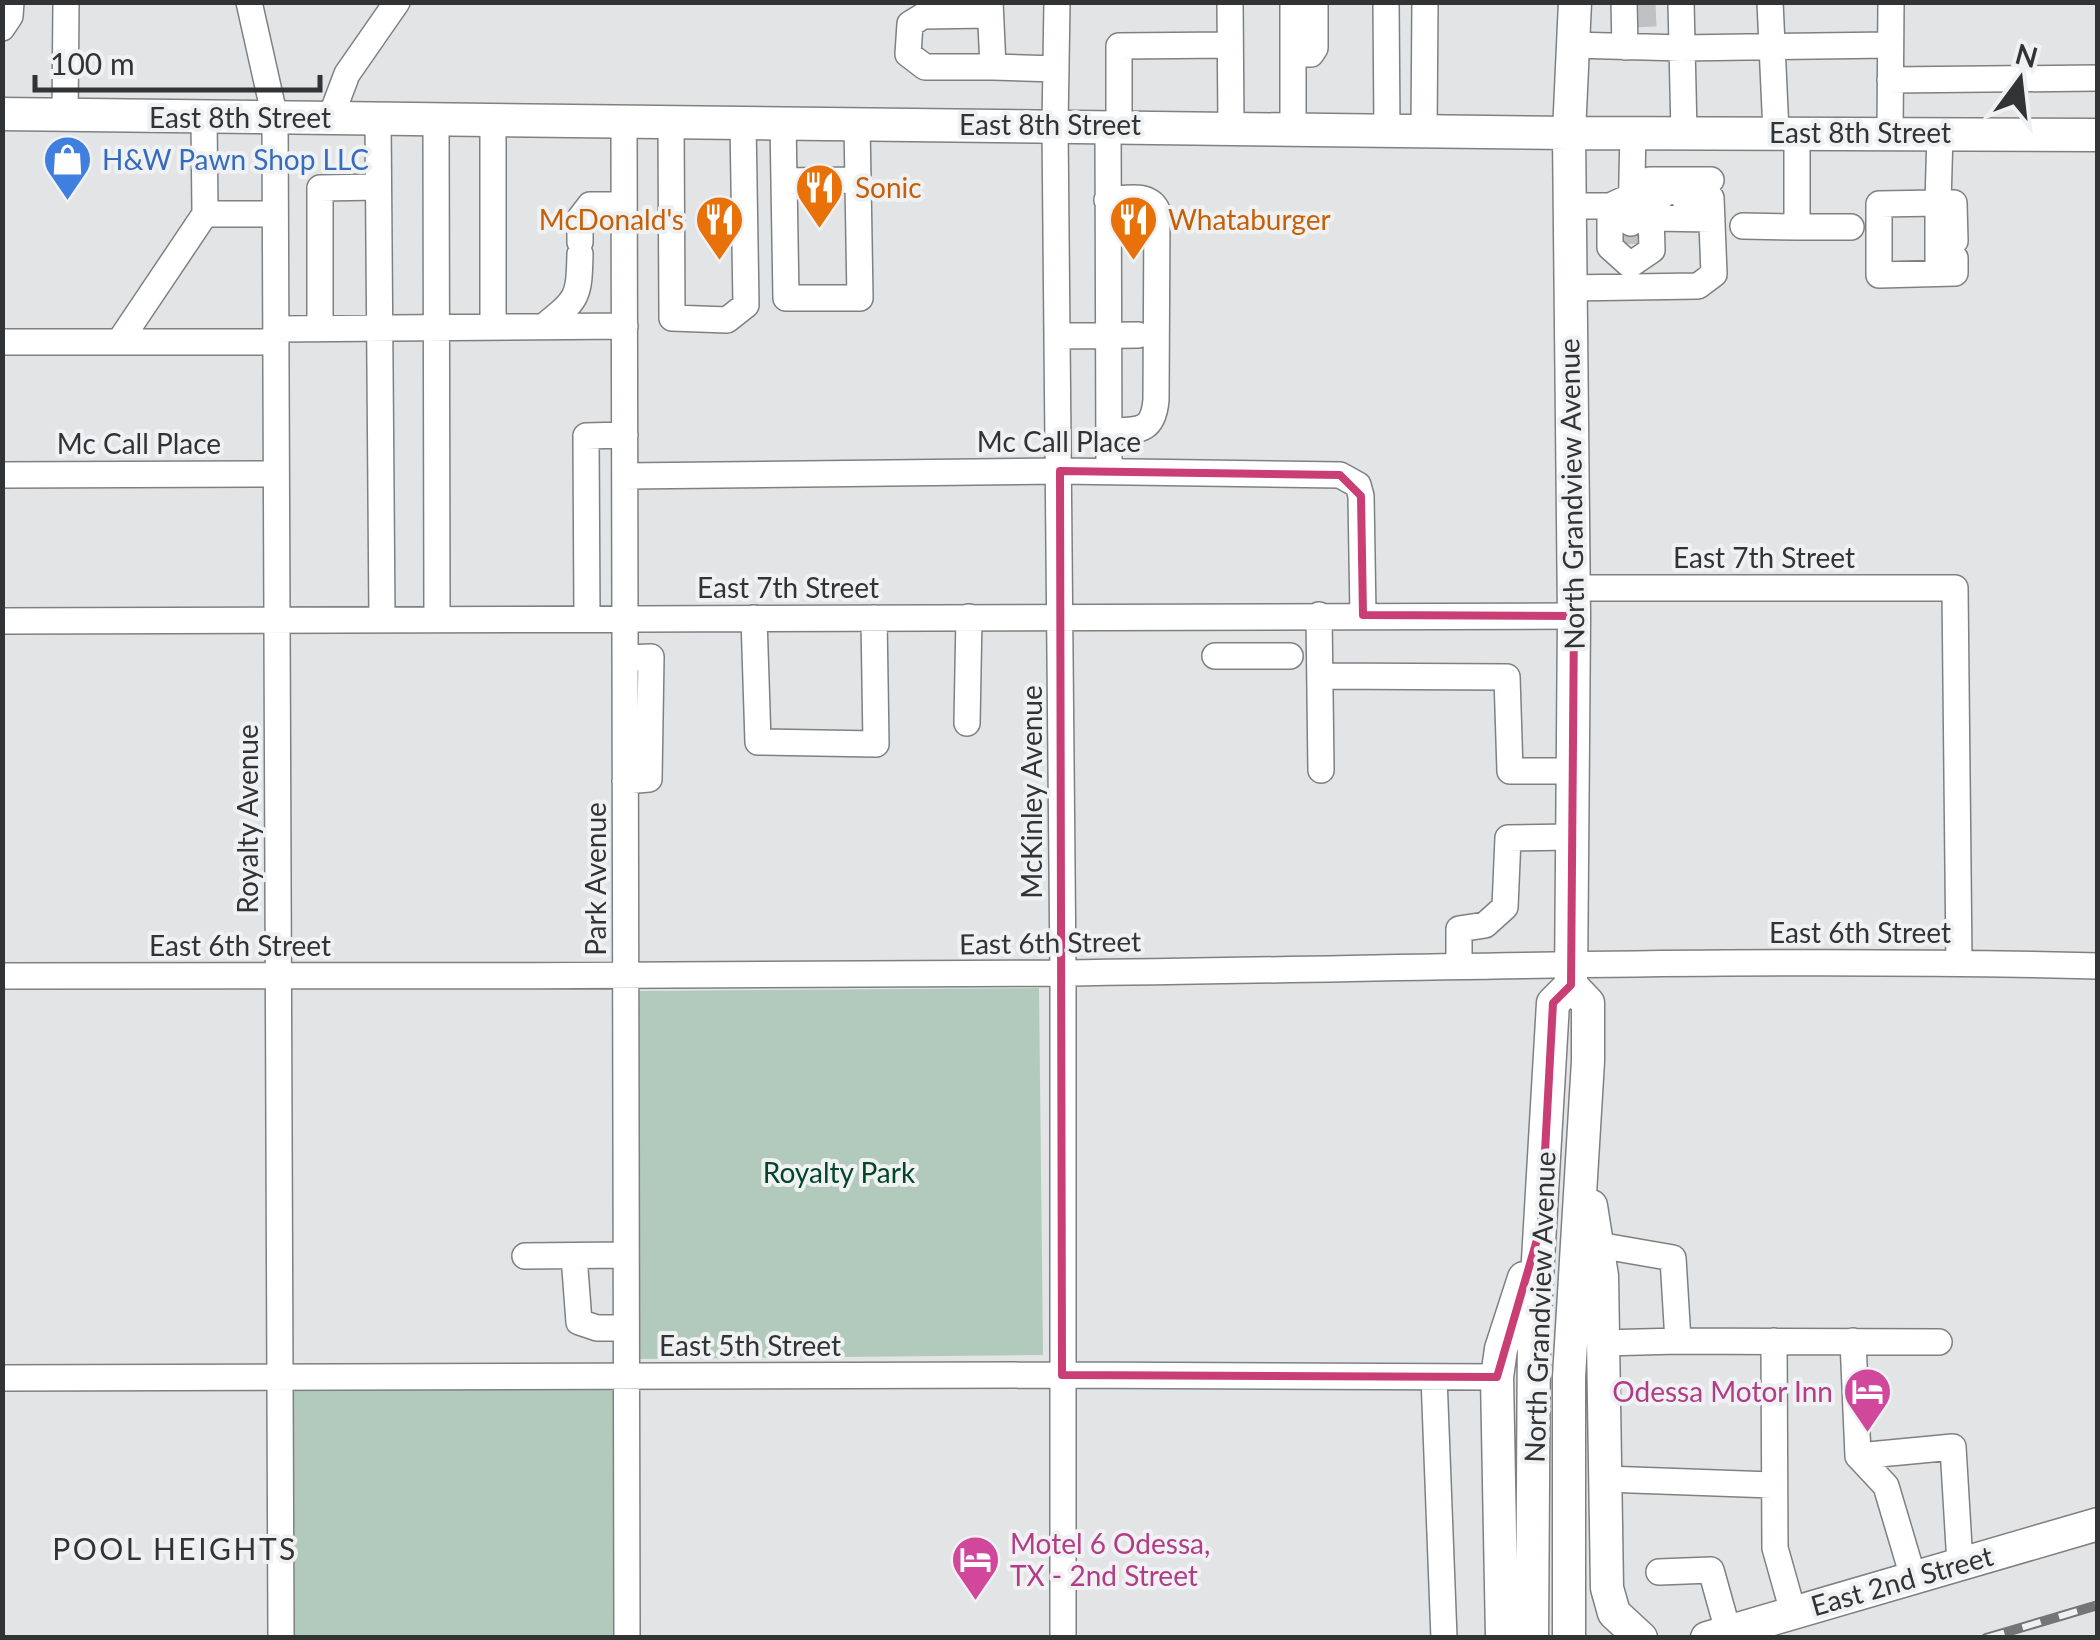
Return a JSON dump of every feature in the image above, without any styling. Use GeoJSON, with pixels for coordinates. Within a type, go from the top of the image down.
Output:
{"type":"FeatureCollection","features":[{"type":"Feature","properties":{"kind":"main road","name":"North Grandview Avenue"},"geometry":{"type":"LineString","coordinates":[[1532,1638],[1533,1360],[1553,1004],[1571,975],[1569,133],[1575,2]]}},
{"type":"Feature","properties":{"kind":"main road","name":"East 8th Street"},"geometry":{"type":"LineString","coordinates":[[2,114],[1569,133],[2098,135]]}},
{"type":"Feature","properties":{"kind":"main road","name":"North Grandview Avenue"},"geometry":{"type":"LineString","coordinates":[[1569,1638],[1569,1377],[1588,1003],[1571,975]]}},
{"type":"Feature","properties":{"kind":"main road"},"geometry":{"type":"LineString","coordinates":[[1582,1149],[1602,1276],[1607,1588],[1610,1605],[1619,1620],[1641,1638]]}},
{"type":"Feature","properties":{"kind":"main road"},"geometry":{"type":"LineString","coordinates":[[1502,1638],[1497,1378],[1501,1349],[1541,1226]]}},
{"type":"Feature","properties":{"kind":"main road","name":"East 2nd Street"},"geometry":{"type":"LineString","coordinates":[[1717,1634],[2098,1524]]}},
{"type":"Feature","properties":{"kind":"street"},"geometry":{"type":"LineString","coordinates":[[2,28],[10,16],[10,2]]}},
{"type":"Feature","properties":{"kind":"street"},"geometry":{"type":"LineString","coordinates":[[65,117],[66,2]]}},
{"type":"Feature","properties":{"kind":"street","name":"Royalty Avenue"},"geometry":{"type":"LineString","coordinates":[[249,2],[275,118],[282,1638]]}},
{"type":"Feature","properties":{"kind":"street"},"geometry":{"type":"LineString","coordinates":[[330,119],[347,74],[397,2]]}},
{"type":"Feature","properties":{"kind":"street","name":"McKinley Avenue"},"geometry":{"type":"LineString","coordinates":[[1057,2],[1064,973],[1063,1638]]}},
{"type":"Feature","properties":{"kind":"street"},"geometry":{"type":"LineString","coordinates":[[1230,2],[1231,126]]}},
{"type":"Feature","properties":{"kind":"street"},"geometry":{"type":"LineString","coordinates":[[1293,2],[1293,128]]}},
{"type":"Feature","properties":{"kind":"street"},"geometry":{"type":"LineString","coordinates":[[1293,54],[1311,54],[1315,48],[1315,2]]}},
{"type":"Feature","properties":{"kind":"street"},"geometry":{"type":"LineString","coordinates":[[1386,2],[1387,130]]}},
{"type":"Feature","properties":{"kind":"street"},"geometry":{"type":"LineString","coordinates":[[1424,130],[1425,2]]}},
{"type":"Feature","properties":{"kind":"street"},"geometry":{"type":"LineString","coordinates":[[1770,2],[1770,45],[1787,132],[1797,227]]}},
{"type":"Feature","properties":{"kind":"street"},"geometry":{"type":"LineString","coordinates":[[1890,2],[1890,132]]}},
{"type":"Feature","properties":{"kind":"street"},"geometry":{"type":"LineString","coordinates":[[993,60],[992,7],[923,16],[910,24],[908,54],[925,68],[993,60],[1056,69]]}},
{"type":"Feature","properties":{"kind":"street"},"geometry":{"type":"LineString","coordinates":[[1633,132],[1641,223],[1698,286],[1714,274],[1711,199],[1673,10]]}},
{"type":"Feature","properties":{"kind":"street"},"geometry":{"type":"LineString","coordinates":[[1625,48],[1627,11]]}},
{"type":"Feature","properties":{"kind":"street"},"geometry":{"type":"LineString","coordinates":[[1109,471],[1107,200],[1119,46],[1230,45]]}},
{"type":"Feature","properties":{"kind":"street"},"geometry":{"type":"LineString","coordinates":[[1573,46],[1890,45]]}},
{"type":"Feature","properties":{"kind":"street"},"geometry":{"type":"LineString","coordinates":[[1890,80],[2098,78]]}},
{"type":"Feature","properties":{"kind":"street"},"geometry":{"type":"LineString","coordinates":[[118,342],[204,214],[204,118]]}},
{"type":"Feature","properties":{"kind":"street"},"geometry":{"type":"LineString","coordinates":[[378,119],[382,620]]}},
{"type":"Feature","properties":{"kind":"street"},"geometry":{"type":"LineString","coordinates":[[436,119],[437,619]]}},
{"type":"Feature","properties":{"kind":"street"},"geometry":{"type":"LineString","coordinates":[[493,120],[493,327]]}},
{"type":"Feature","properties":{"kind":"street","name":"Park Avenue"},"geometry":{"type":"LineString","coordinates":[[624,121],[627,1638]]}},
{"type":"Feature","properties":{"kind":"street"},"geometry":{"type":"LineString","coordinates":[[671,122],[672,318],[727,320],[746,305],[742,123]]}},
{"type":"Feature","properties":{"kind":"street"},"geometry":{"type":"LineString","coordinates":[[783,123],[786,298],[860,298],[857,124]]}},
{"type":"Feature","properties":{"kind":"street"},"geometry":{"type":"LineString","coordinates":[[1940,133],[1938,203],[1944,262]]}},
{"type":"Feature","properties":{"kind":"street"},"geometry":{"type":"LineString","coordinates":[[784,180],[858,180]]}},
{"type":"Feature","properties":{"kind":"street"},"geometry":{"type":"LineString","coordinates":[[1641,223],[1650,180],[1711,199]]}},
{"type":"Feature","properties":{"kind":"street"},"geometry":{"type":"LineString","coordinates":[[204,214],[320,188],[378,188]]}},
{"type":"Feature","properties":{"kind":"street"},"geometry":{"type":"LineString","coordinates":[[320,188],[320,328]]}},
{"type":"Feature","properties":{"kind":"street"},"geometry":{"type":"LineString","coordinates":[[1107,200],[1144,198],[1153,202],[1157,210],[1153,419],[1137,430],[1108,431]]}},
{"type":"Feature","properties":{"kind":"street"},"geometry":{"type":"LineString","coordinates":[[1570,288],[1641,223],[1711,199]]}},
{"type":"Feature","properties":{"kind":"street"},"geometry":{"type":"LineString","coordinates":[[1570,206],[1641,223],[1711,199]]}},
{"type":"Feature","properties":{"kind":"street"},"geometry":{"type":"LineString","coordinates":[[1954,202],[1944,262],[1879,276],[1879,211],[1954,202]]}},
{"type":"Feature","properties":{"kind":"street"},"geometry":{"type":"LineString","coordinates":[[544,327],[580,292],[580,218],[590,204],[624,205]]}},
{"type":"Feature","properties":{"kind":"street"},"geometry":{"type":"LineString","coordinates":[[1743,226],[1850,227]]}},
{"type":"Feature","properties":{"kind":"street"},"geometry":{"type":"LineString","coordinates":[[2,342],[118,342],[276,335],[320,328],[544,327],[672,305]]}},
{"type":"Feature","properties":{"kind":"street"},"geometry":{"type":"LineString","coordinates":[[1059,336],[1138,335]]}},
{"type":"Feature","properties":{"kind":"street"},"geometry":{"type":"LineString","coordinates":[[587,618],[586,436],[625,435]]}},
{"type":"Feature","properties":{"kind":"street","name":"Mc Call Place"},"geometry":{"type":"LineString","coordinates":[[625,476],[1109,471],[1306,472],[1352,478],[1361,496],[1363,615]]}},
{"type":"Feature","properties":{"kind":"street","name":"Mc Call Place"},"geometry":{"type":"LineString","coordinates":[[2,474],[276,474]]}},
{"type":"Feature","properties":{"kind":"street","name":"East 7th Street"},"geometry":{"type":"LineString","coordinates":[[2,621],[1319,616],[1955,588],[1959,962]]}},
{"type":"Feature","properties":{"kind":"street"},"geometry":{"type":"LineString","coordinates":[[1246,616],[1248,656]]}},
{"type":"Feature","properties":{"kind":"street"},"geometry":{"type":"LineString","coordinates":[[1319,616],[1321,770]]}},
{"type":"Feature","properties":{"kind":"street"},"geometry":{"type":"LineString","coordinates":[[754,618],[758,742],[876,744],[874,618]]}},
{"type":"Feature","properties":{"kind":"street"},"geometry":{"type":"LineString","coordinates":[[967,723],[970,618]]}},
{"type":"Feature","properties":{"kind":"street"},"geometry":{"type":"LineString","coordinates":[[1215,656],[1290,656]]}},
{"type":"Feature","properties":{"kind":"street"},"geometry":{"type":"LineString","coordinates":[[1320,676],[1507,677],[1510,772],[1572,771]]}},
{"type":"Feature","properties":{"kind":"street"},"geometry":{"type":"LineString","coordinates":[[1459,966],[1458,930],[1486,925],[1505,907],[1508,838],[1572,836]]}},
{"type":"Feature","properties":{"kind":"street","name":"East 6th Street"},"geometry":{"type":"LineString","coordinates":[[2,976],[1064,973],[1459,966],[1571,975],[1959,962],[2098,966]]}},
{"type":"Feature","properties":{"kind":"street"},"geometry":{"type":"LineString","coordinates":[[1598,1246],[1673,1258],[1678,1341]]}},
{"type":"Feature","properties":{"kind":"street"},"geometry":{"type":"LineString","coordinates":[[525,1256],[626,1255]]}},
{"type":"Feature","properties":{"kind":"street"},"geometry":{"type":"LineString","coordinates":[[574,1256],[579,1322],[597,1328],[626,1328]]}},
{"type":"Feature","properties":{"kind":"street"},"geometry":{"type":"LineString","coordinates":[[1774,1341],[1774,1548],[1793,1612]]}},
{"type":"Feature","properties":{"kind":"street"},"geometry":{"type":"LineString","coordinates":[[1853,1342],[1858,1456],[1886,1486],[1913,1578]]}},
{"type":"Feature","properties":{"kind":"street"},"geometry":{"type":"LineString","coordinates":[[1604,1343],[1939,1342]]}},
{"type":"Feature","properties":{"kind":"street"},"geometry":{"type":"LineString","coordinates":[[1434,1377],[1444,1638]]}},
{"type":"Feature","properties":{"kind":"street","name":"East 5th Street"},"geometry":{"type":"LineString","coordinates":[[2,1378],[1497,1378]]}},
{"type":"Feature","properties":{"kind":"street"},"geometry":{"type":"LineString","coordinates":[[1858,1456],[1953,1447],[1960,1564]]}},
{"type":"Feature","properties":{"kind":"street"},"geometry":{"type":"LineString","coordinates":[[1605,1478],[1772,1485]]}},
{"type":"Feature","properties":{"kind":"street"},"geometry":{"type":"LineString","coordinates":[[1660,1572],[1710,1570],[1717,1634]]}},
{"type":"Feature","properties":{"kind":"highlighted area"},"geometry":{"type":"Polygon","coordinates":[[[1060,471],[1340,475],[1361,496],[1363,615],[1574,616],[1571,985],[1553,1003],[1541,1226],[1497,1377],[1062,1375],[1060,471]]]}},
{"type":"Feature","properties":{"kind":"green space","name":"Royalty Park"},"geometry":{"type":"Polygon","coordinates":[[[1039,988],[1043,1355],[638,1359],[637,991],[1039,988]]]}},
{"type":"Feature","properties":{"kind":"green space"},"geometry":{"type":"Polygon","coordinates":[[[626,1376],[627,1637],[281,1637],[281,1377],[626,1376]]]}},
{"type":"Feature","properties":{"kind":"tunnel"},"geometry":{"type":"LineString","coordinates":[[1631,15],[1657,14]]}},
{"type":"Feature","properties":{"kind":"tunnel"},"geometry":{"type":"LineString","coordinates":[[1631,223],[1631,244]]}},
{"type":"Feature","properties":{"kind":"railway"},"geometry":{"type":"LineString","coordinates":[[1986,1638],[2098,1605]]}},
{"type":"Feature","properties":{"kind":"place","name":"H&W Pawn Shop LLC"},"geometry":{"type":"Point","coordinates":[67,202]}},
{"type":"Feature","properties":{"kind":"place","name":"Sonic"},"geometry":{"type":"Point","coordinates":[820,230]}},
{"type":"Feature","properties":{"kind":"place","name":"McDonald's"},"geometry":{"type":"Point","coordinates":[719,262]}},
{"type":"Feature","properties":{"kind":"place","name":"Whataburger"},"geometry":{"type":"Point","coordinates":[1133,262]}},
{"type":"Feature","properties":{"kind":"place","name":"Odessa Motor Inn"},"geometry":{"type":"Point","coordinates":[1868,1434]}},
{"type":"Feature","properties":{"kind":"place","name":"Motel 6 Odessa, TX - 2nd Street"},"geometry":{"type":"Point","coordinates":[975,1602]}},
{"type":"Feature","properties":{"kind":"district","name":"POOL HEIGHTS"},"geometry":{"type":"Point","coordinates":[175,1550]}}]}
